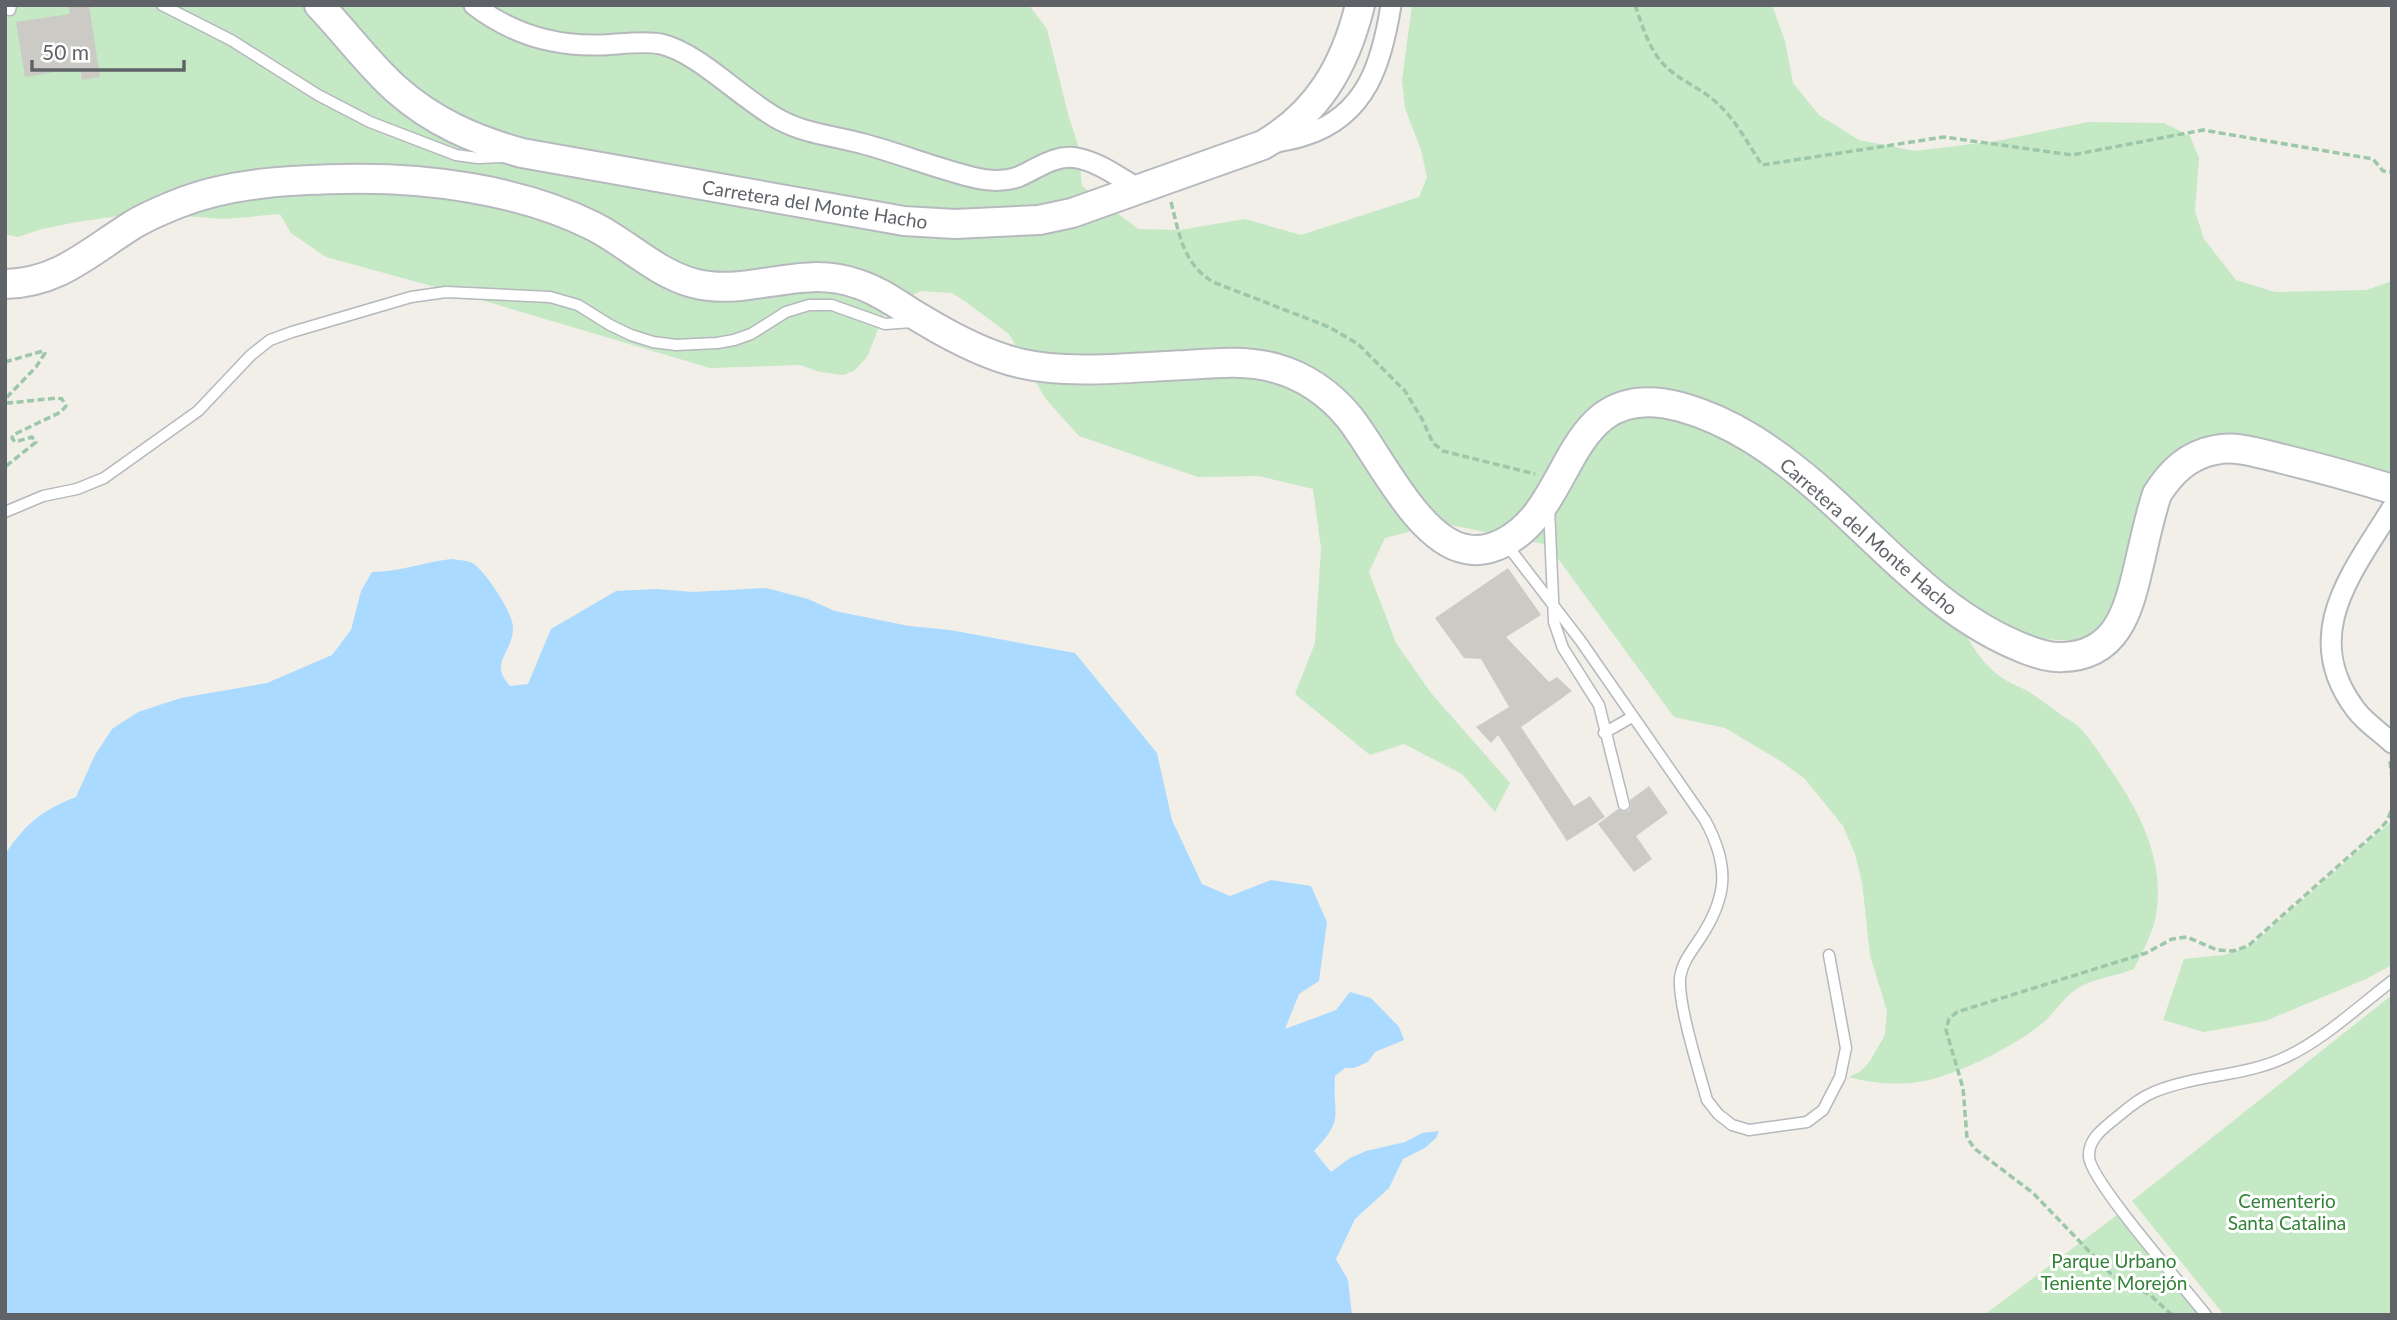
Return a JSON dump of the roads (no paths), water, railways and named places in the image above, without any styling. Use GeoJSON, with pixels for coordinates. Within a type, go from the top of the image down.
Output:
{"type":"FeatureCollection","features":[{"type":"Feature","properties":{"kind":"main road","name":"Carretera del Monte Hacho"},"geometry":{"type":"LineString","coordinates":[[318,5],[396,89],[424,111],[487,144],[522,153],[904,221],[955,223],[1039,220],[1072,213],[1263,145],[1286,132],[1306,114],[1322,92],[1349,43],[1360,5]]}},
{"type":"Feature","properties":{"kind":"main road","name":"Carretera del Monte Hacho"},"geometry":{"type":"LineString","coordinates":[[5,284],[37,282],[82,260],[135,223],[183,201],[233,188],[338,179],[391,179],[444,184],[532,202],[565,213],[598,229],[670,274],[691,282],[714,287],[737,287],[802,276],[823,276],[864,285],[923,320],[991,355],[1027,365],[1064,369],[1225,362],[1253,363],[1280,369],[1306,380],[1329,396],[1348,416],[1425,524],[1442,540],[1470,550],[1482,550],[1504,542],[1524,528],[1553,488],[1588,430],[1602,417],[1620,408],[1659,402],[1713,417],[1746,433],[1814,485],[1942,602],[1973,624],[2005,641],[2040,655],[2061,657],[2082,654],[2101,645],[2116,631],[2127,612],[2157,494],[2167,478],[2197,455],[2234,449],[2334,471],[2392,489]]}},
{"type":"Feature","properties":{"kind":"street"},"geometry":{"type":"LineString","coordinates":[[474,5],[487,16],[539,39],[596,45],[648,42],[670,47],[690,57],[782,122],[816,134],[902,154],[975,178],[995,181],[1015,178],[1054,159],[1077,158],[1152,185]]}},
{"type":"Feature","properties":{"kind":"street"},"geometry":{"type":"LineString","coordinates":[[1263,145],[1307,135],[1335,120],[1350,108],[1373,77],[1383,51],[1391,5]]}},
{"type":"Feature","properties":{"kind":"street"},"geometry":{"type":"LineString","coordinates":[[2392,508],[2346,584],[2335,609],[2331,636],[2333,663],[2342,689],[2357,712],[2392,743]]}},
{"type":"Feature","properties":{"kind":"lane"},"geometry":{"type":"LineString","coordinates":[[162,5],[253,52],[344,110],[396,133],[456,155],[500,158],[522,153]]}},
{"type":"Feature","properties":{"kind":"lane"},"geometry":{"type":"LineString","coordinates":[[5,512],[43,496],[77,489],[104,478],[198,411],[251,355],[270,340],[292,331],[411,297],[446,292],[550,297],[578,305],[631,335],[676,345],[734,340],[751,334],[786,312],[809,305],[832,305],[884,324],[923,320]]}},
{"type":"Feature","properties":{"kind":"lane"},"geometry":{"type":"LineString","coordinates":[[1553,488],[1554,608],[1558,636],[1599,705],[1623,805]]}},
{"type":"Feature","properties":{"kind":"lane"},"geometry":{"type":"LineString","coordinates":[[1504,542],[1580,640],[1705,820],[1717,842],[1723,866],[1722,892],[1715,916],[1685,961],[1680,991],[1707,1100],[1717,1114],[1732,1125],[1749,1130],[1795,1125],[1807,1122],[1823,1110],[1840,1077],[1846,1048],[1829,955]]}},
{"type":"Feature","properties":{"kind":"lane"},"geometry":{"type":"LineString","coordinates":[[1604,733],[1632,717]]}},
{"type":"Feature","properties":{"kind":"lane"},"geometry":{"type":"LineString","coordinates":[[2207,1315],[2124,1214],[2092,1167],[2089,1157],[2096,1136],[2130,1106],[2152,1093],[2176,1085],[2256,1068],[2291,1055],[2392,981]]}},
{"type":"Feature","properties":{"kind":"water"},"geometry":{"type":"Polygon","coordinates":[[[451,559],[470,562],[477,567],[491,583],[508,612],[513,627],[512,636],[501,670],[510,686],[528,684],[551,629],[616,591],[656,589],[693,592],[766,588],[808,599],[835,611],[1075,653],[1157,753],[1172,820],[1202,884],[1230,896],[1271,880],[1311,886],[1327,922],[1319,981],[1299,994],[1285,1029],[1336,1010],[1350,992],[1371,998],[1399,1027],[1404,1040],[1375,1052],[1368,1062],[1354,1068],[1345,1068],[1335,1076],[1334,1123],[1314,1151],[1331,1172],[1350,1158],[1366,1151],[1405,1142],[1422,1133],[1439,1131],[1436,1138],[1425,1148],[1403,1159],[1389,1188],[1355,1219],[1336,1259],[1348,1280],[1352,1315],[5,1315],[5,854],[35,819],[76,797],[95,755],[112,729],[138,712],[181,698],[267,683],[332,655],[351,630],[361,591],[372,572],[451,559]]]}},
{"type":"Feature","properties":{"kind":"park label","name":"Cementerio Santa Catalina"},"geometry":{"type":"Point","coordinates":[2287,1211]}},
{"type":"Feature","properties":{"kind":"park label","name":"Parque Urbano Teniente Morejón"},"geometry":{"type":"Point","coordinates":[2114,1271]}}]}
